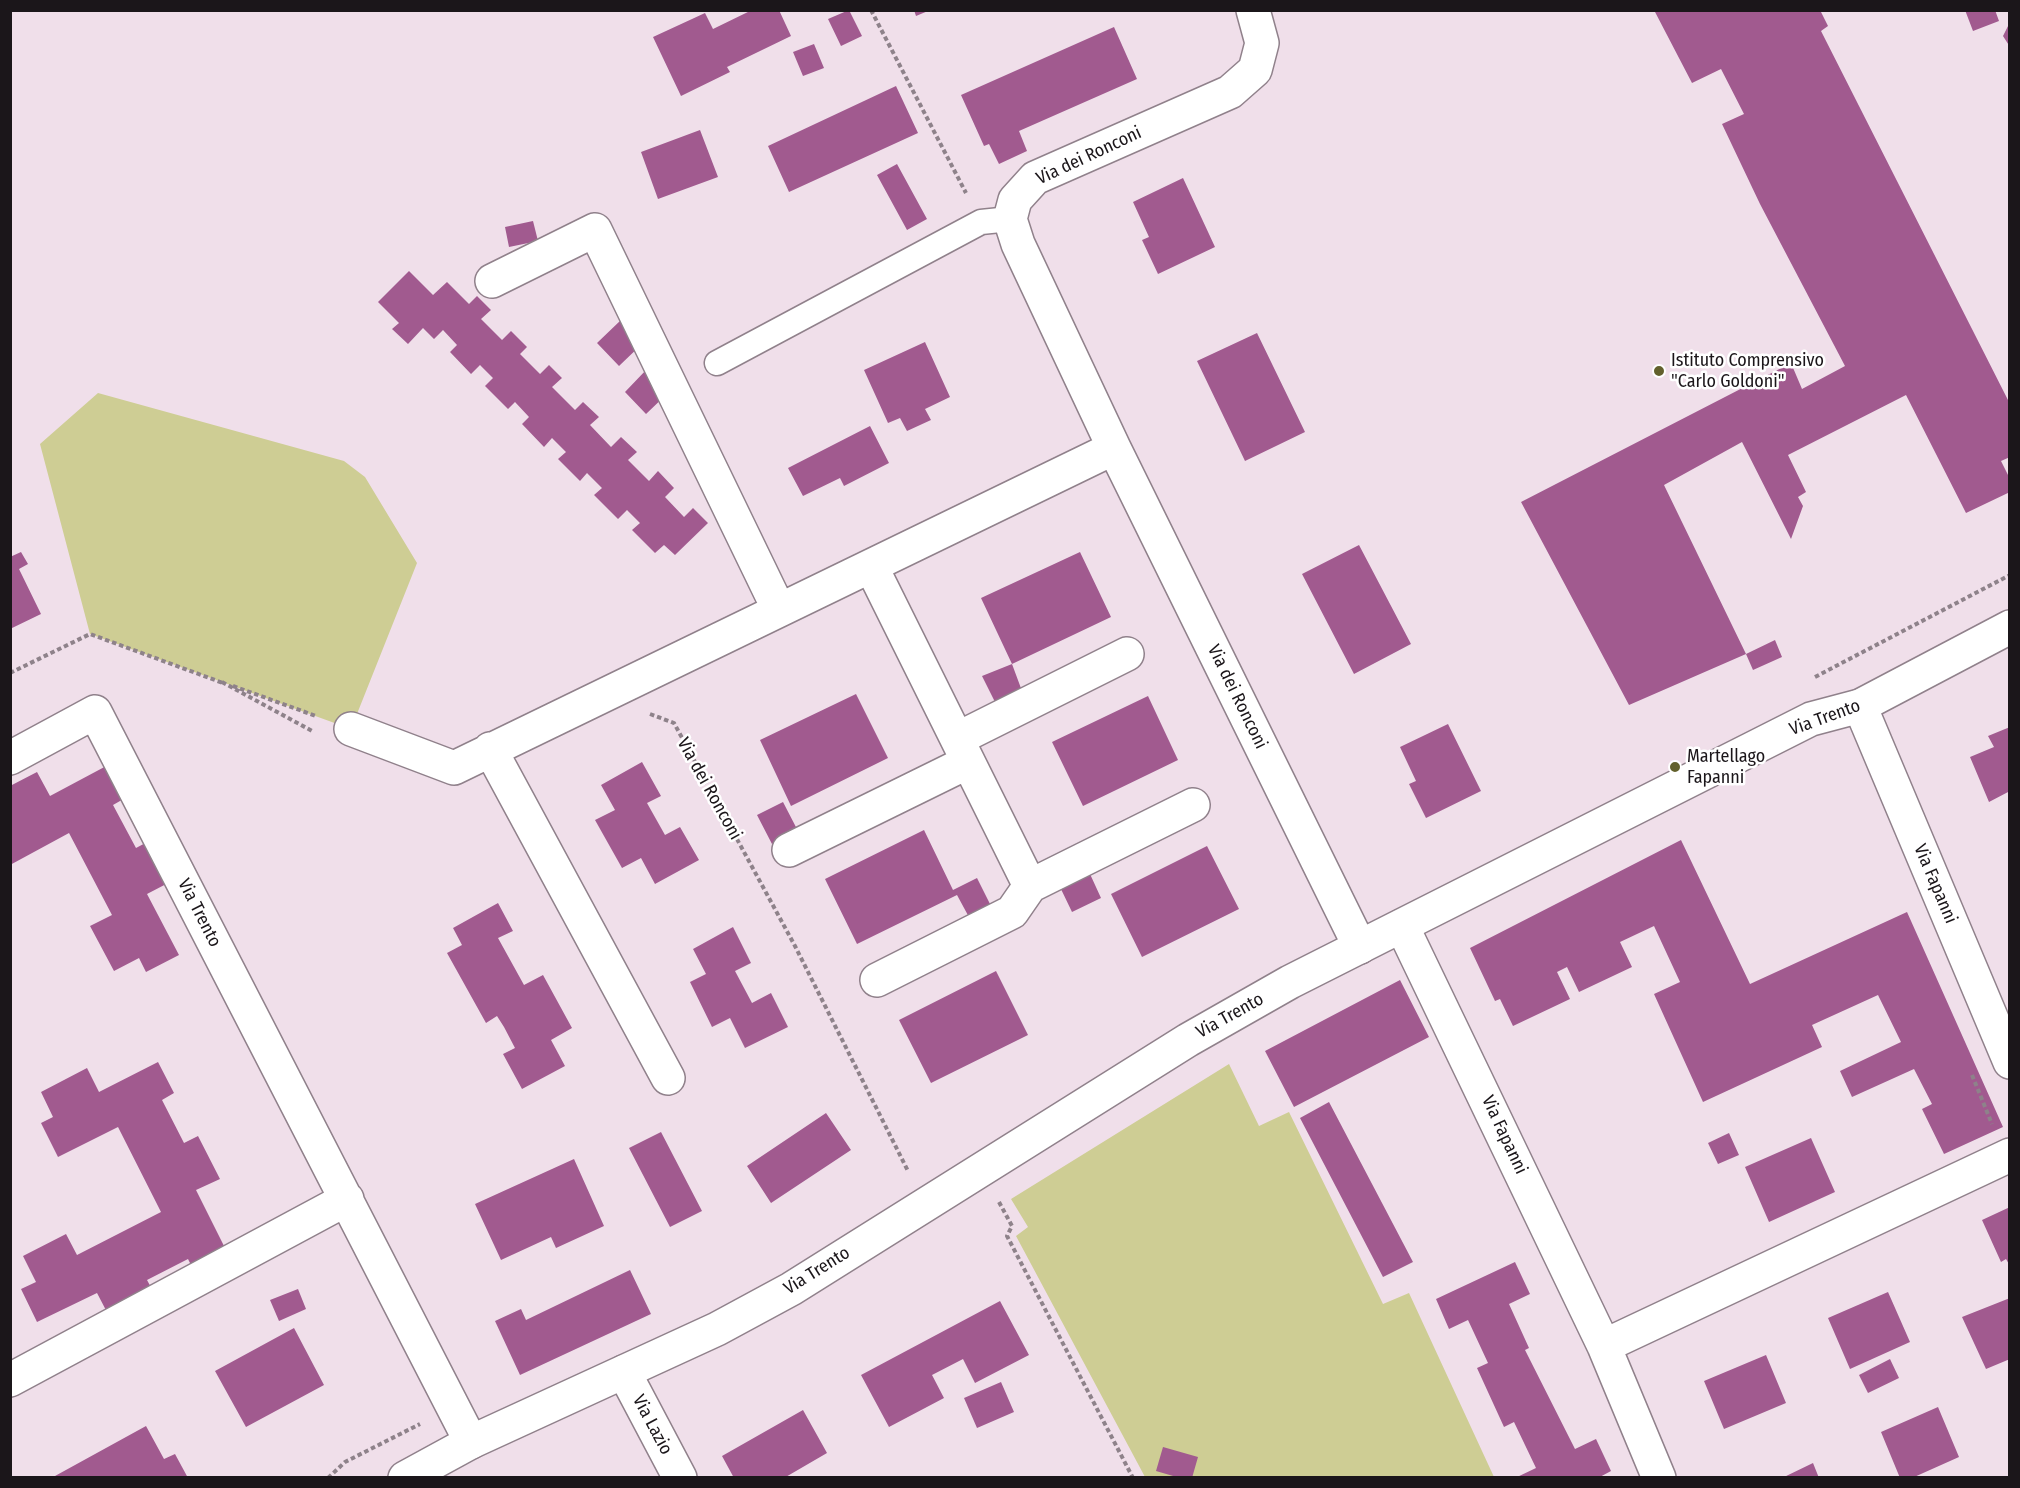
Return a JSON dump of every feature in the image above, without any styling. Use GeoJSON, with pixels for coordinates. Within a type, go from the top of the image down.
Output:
{"type":"FeatureCollection","features":[{"type":"Feature","properties":{"kind":"street","name":"Via dei Ronconi"},"geometry":{"type":"LineString","coordinates":[[1253,10],[1262,43],[1255,70],[1230,92],[1035,178],[1016,200],[1010,219],[1018,244],[1114,448],[1360,947]]}},
{"type":"Feature","properties":{"kind":"street"},"geometry":{"type":"LineString","coordinates":[[492,281],[595,230],[779,610]]}},
{"type":"Feature","properties":{"kind":"street"},"geometry":{"type":"LineString","coordinates":[[351,729],[454,768],[1114,448]]}},
{"type":"Feature","properties":{"kind":"street"},"geometry":{"type":"LineString","coordinates":[[871,566],[1030,886]]}},
{"type":"Feature","properties":{"kind":"street","name":"Via Trento"},"geometry":{"type":"LineString","coordinates":[[405,1478],[471,1442],[717,1329],[791,1289],[1188,1040],[1290,982],[1811,719],[1860,706],[2010,627]]}},
{"type":"Feature","properties":{"kind":"street"},"geometry":{"type":"LineString","coordinates":[[789,850],[1127,654]]}},
{"type":"Feature","properties":{"kind":"street","name":"Via Fapanni"},"geometry":{"type":"LineString","coordinates":[[1860,706],[2010,1062]]}},
{"type":"Feature","properties":{"kind":"street","name":"Via Trento"},"geometry":{"type":"LineString","coordinates":[[10,758],[95,712],[471,1442]]}},
{"type":"Feature","properties":{"kind":"street"},"geometry":{"type":"LineString","coordinates":[[490,749],[668,1078]]}},
{"type":"Feature","properties":{"kind":"street"},"geometry":{"type":"LineString","coordinates":[[877,980],[1012,912],[1030,886],[1193,805]]}},
{"type":"Feature","properties":{"kind":"street","name":"Via Fapanni"},"geometry":{"type":"LineString","coordinates":[[1402,926],[1604,1346],[1659,1478]]}},
{"type":"Feature","properties":{"kind":"street"},"geometry":{"type":"LineString","coordinates":[[1604,1346],[2010,1155]]}},
{"type":"Feature","properties":{"kind":"street"},"geometry":{"type":"LineString","coordinates":[[10,1380],[347,1199]]}},
{"type":"Feature","properties":{"kind":"street","name":"Via Lazio"},"geometry":{"type":"LineString","coordinates":[[624,1371],[680,1478]]}},
{"type":"Feature","properties":{"kind":"lane"},"geometry":{"type":"LineString","coordinates":[[717,363],[981,222],[1010,219]]}},
{"type":"Feature","properties":{"kind":"path"},"geometry":{"type":"LineString","coordinates":[[10,673],[90,634],[351,729]]}},
{"type":"Feature","properties":{"kind":"path"},"geometry":{"type":"LineString","coordinates":[[222,682],[316,734]]}},
{"type":"Feature","properties":{"kind":"path","name":"Via dei Ronconi"},"geometry":{"type":"LineString","coordinates":[[644,712],[674,723],[795,946],[908,1171]]}},
{"type":"Feature","properties":{"kind":"path"},"geometry":{"type":"LineString","coordinates":[[898,1177],[916,1166]]}},
{"type":"Feature","properties":{"kind":"path"},"geometry":{"type":"LineString","coordinates":[[994,1193],[1012,1226],[1006,1236],[1132,1478]]}},
{"type":"Feature","properties":{"kind":"path"},"geometry":{"type":"LineString","coordinates":[[328,1478],[345,1462],[422,1423]]}},
{"type":"Feature","properties":{"kind":"shaded area"},"geometry":{"type":"Polygon","coordinates":[[[98,393],[344,461],[365,477],[417,563],[351,729],[90,634],[40,444],[98,393]]]}},
{"type":"Feature","properties":{"kind":"shaded area"},"geometry":{"type":"Polygon","coordinates":[[[1229,1064],[1259,1126],[1289,1112],[1383,1304],[1409,1293],[1494,1477],[1145,1477],[1016,1236],[1028,1227],[1011,1199],[1229,1064]]]}},
{"type":"Feature","properties":{"kind":"building"},"geometry":{"type":"Polygon","coordinates":[[[752,10],[779,10],[791,36],[727,67],[730,72],[681,96],[653,37],[705,13],[713,29],[752,10]]]}},
{"type":"Feature","properties":{"kind":"building"},"geometry":{"type":"Polygon","coordinates":[[[849,10],[862,36],[841,46],[828,19],[849,10]]]}},
{"type":"Feature","properties":{"kind":"building"},"geometry":{"type":"Polygon","coordinates":[[[914,10],[928,10],[928,11],[916,16],[914,10]]]}},
{"type":"Feature","properties":{"kind":"building"},"geometry":{"type":"Polygon","coordinates":[[[1654,10],[1820,10],[1828,26],[1821,31],[2010,404],[2010,457],[2001,461],[2010,479],[2010,492],[1966,513],[1906,395],[1788,455],[1806,492],[1798,497],[1803,506],[1791,539],[1742,442],[1664,485],[1746,654],[1629,705],[1521,502],[1791,363],[1802,389],[1845,366],[1760,204],[1722,124],[1744,114],[1721,69],[1692,83],[1654,10]]]}},
{"type":"Feature","properties":{"kind":"building"},"geometry":{"type":"Polygon","coordinates":[[[1965,10],[1995,10],[1999,21],[1973,31],[1965,10]]]}},
{"type":"Feature","properties":{"kind":"building"},"geometry":{"type":"Polygon","coordinates":[[[2010,22],[2010,47],[2003,36],[2010,22]]]}},
{"type":"Feature","properties":{"kind":"building"},"geometry":{"type":"Polygon","coordinates":[[[1114,27],[1137,79],[1019,131],[1027,151],[999,164],[989,144],[984,146],[961,95],[1114,27]]]}},
{"type":"Feature","properties":{"kind":"building"},"geometry":{"type":"Polygon","coordinates":[[[814,44],[824,68],[803,76],[793,52],[814,44]]]}},
{"type":"Feature","properties":{"kind":"building"},"geometry":{"type":"Polygon","coordinates":[[[896,86],[918,133],[789,192],[768,146],[896,86]]]}},
{"type":"Feature","properties":{"kind":"building"},"geometry":{"type":"Polygon","coordinates":[[[700,130],[718,177],[658,199],[641,152],[700,130]]]}},
{"type":"Feature","properties":{"kind":"building"},"geometry":{"type":"Polygon","coordinates":[[[897,164],[927,219],[907,230],[877,175],[897,164]]]}},
{"type":"Feature","properties":{"kind":"building"},"geometry":{"type":"Polygon","coordinates":[[[1183,178],[1215,247],[1158,274],[1142,240],[1149,237],[1133,202],[1183,178]]]}},
{"type":"Feature","properties":{"kind":"building"},"geometry":{"type":"Polygon","coordinates":[[[533,221],[538,241],[509,247],[505,227],[533,221]]]}},
{"type":"Feature","properties":{"kind":"building"},"geometry":{"type":"Polygon","coordinates":[[[409,271],[433,295],[447,282],[469,304],[477,296],[491,310],[481,319],[502,340],[511,331],[527,347],[520,354],[540,374],[549,365],[562,378],[552,387],[575,410],[583,402],[599,417],[590,425],[611,447],[621,437],[637,452],[628,460],[649,481],[658,471],[674,488],[665,497],[684,517],[693,508],[708,523],[675,555],[664,545],[655,553],[632,530],[640,523],[627,510],[618,519],[594,495],[602,488],[587,473],[580,481],[558,459],[566,452],[552,438],[544,447],[522,424],[529,417],[515,402],[508,409],[485,386],[493,378],[480,365],[471,374],[450,352],[457,345],[443,330],[434,339],[423,328],[408,344],[392,329],[399,323],[378,302],[409,271]]]}},
{"type":"Feature","properties":{"kind":"building"},"geometry":{"type":"Polygon","coordinates":[[[621,320],[643,343],[619,366],[597,343],[621,320]]]}},
{"type":"Feature","properties":{"kind":"building"},"geometry":{"type":"Polygon","coordinates":[[[1257,333],[1305,432],[1245,461],[1197,361],[1257,333]]]}},
{"type":"Feature","properties":{"kind":"building"},"geometry":{"type":"Polygon","coordinates":[[[925,342],[950,397],[925,409],[931,420],[907,431],[900,418],[888,423],[864,370],[925,342]]]}},
{"type":"Feature","properties":{"kind":"building"},"geometry":{"type":"Polygon","coordinates":[[[647,369],[668,393],[646,414],[625,392],[647,369]]]}},
{"type":"Feature","properties":{"kind":"building"},"geometry":{"type":"Polygon","coordinates":[[[870,426],[889,463],[844,486],[840,478],[803,496],[788,468],[870,426]]]}},
{"type":"Feature","properties":{"kind":"building"},"geometry":{"type":"Polygon","coordinates":[[[1359,545],[1411,644],[1354,674],[1302,574],[1359,545]]]}},
{"type":"Feature","properties":{"kind":"building"},"geometry":{"type":"Polygon","coordinates":[[[21,552],[28,564],[19,569],[41,614],[10,629],[10,557],[21,552]]]}},
{"type":"Feature","properties":{"kind":"building"},"geometry":{"type":"Polygon","coordinates":[[[1080,552],[1111,617],[1012,664],[981,598],[1080,552]]]}},
{"type":"Feature","properties":{"kind":"building"},"geometry":{"type":"Polygon","coordinates":[[[1775,640],[1782,657],[1753,670],[1746,654],[1775,640]]]}},
{"type":"Feature","properties":{"kind":"building"},"geometry":{"type":"Polygon","coordinates":[[[1012,664],[1022,691],[996,704],[982,676],[1012,664]]]}},
{"type":"Feature","properties":{"kind":"building"},"geometry":{"type":"Polygon","coordinates":[[[856,694],[888,758],[791,806],[760,740],[856,694]]]}},
{"type":"Feature","properties":{"kind":"building"},"geometry":{"type":"Polygon","coordinates":[[[1148,696],[1178,760],[1083,806],[1052,742],[1148,696]]]}},
{"type":"Feature","properties":{"kind":"building"},"geometry":{"type":"Polygon","coordinates":[[[1448,724],[1481,791],[1426,818],[1409,784],[1416,781],[1400,747],[1448,724]]]}},
{"type":"Feature","properties":{"kind":"building"},"geometry":{"type":"Polygon","coordinates":[[[2010,727],[2010,791],[1989,802],[1970,757],[1994,747],[1988,736],[2010,727]]]}},
{"type":"Feature","properties":{"kind":"building"},"geometry":{"type":"Polygon","coordinates":[[[642,762],[661,796],[647,803],[665,835],[680,827],[699,860],[655,884],[641,858],[622,868],[595,820],[615,810],[601,785],[642,762]]]}},
{"type":"Feature","properties":{"kind":"building"},"geometry":{"type":"Polygon","coordinates":[[[110,764],[127,797],[113,805],[136,848],[151,840],[172,881],[147,894],[179,955],[146,972],[139,958],[114,971],[90,926],[112,915],[69,833],[10,865],[10,786],[37,772],[50,796],[110,764]]]}},
{"type":"Feature","properties":{"kind":"building"},"geometry":{"type":"Polygon","coordinates":[[[783,802],[798,831],[772,844],[757,815],[783,802]]]}},
{"type":"Feature","properties":{"kind":"building"},"geometry":{"type":"Polygon","coordinates":[[[924,830],[953,890],[977,878],[992,908],[970,919],[957,895],[857,944],[825,879],[924,830]]]}},
{"type":"Feature","properties":{"kind":"building"},"geometry":{"type":"Polygon","coordinates":[[[1681,840],[1750,984],[1907,912],[2003,1127],[1944,1154],[1922,1109],[1932,1104],[1914,1069],[1852,1097],[1840,1071],[1901,1042],[1878,995],[1812,1025],[1822,1047],[1703,1102],[1654,994],[1680,982],[1654,926],[1620,942],[1632,967],[1579,992],[1567,967],[1557,972],[1570,999],[1513,1026],[1500,999],[1495,1001],[1470,948],[1681,840]]]}},
{"type":"Feature","properties":{"kind":"building"},"geometry":{"type":"Polygon","coordinates":[[[1207,846],[1239,909],[1142,957],[1111,894],[1207,846]]]}},
{"type":"Feature","properties":{"kind":"building"},"geometry":{"type":"Polygon","coordinates":[[[1090,874],[1101,898],[1072,912],[1060,887],[1090,874]]]}},
{"type":"Feature","properties":{"kind":"building"},"geometry":{"type":"Polygon","coordinates":[[[498,903],[513,931],[498,938],[524,985],[543,975],[572,1028],[551,1040],[565,1066],[522,1089],[503,1054],[515,1048],[504,1027],[497,1016],[486,1023],[447,953],[462,945],[453,928],[498,903]]]}},
{"type":"Feature","properties":{"kind":"building"},"geometry":{"type":"Polygon","coordinates":[[[733,927],[751,963],[735,971],[752,1003],[771,993],[788,1027],[745,1048],[730,1018],[712,1027],[690,982],[706,974],[693,949],[733,927]]]}},
{"type":"Feature","properties":{"kind":"building"},"geometry":{"type":"Polygon","coordinates":[[[996,971],[1028,1035],[931,1083],[899,1020],[996,971]]]}},
{"type":"Feature","properties":{"kind":"building"},"geometry":{"type":"Polygon","coordinates":[[[1400,980],[1429,1037],[1294,1107],[1265,1051],[1400,980]]]}},
{"type":"Feature","properties":{"kind":"building"},"geometry":{"type":"Polygon","coordinates":[[[158,1062],[174,1093],[162,1100],[184,1143],[198,1136],[220,1179],[196,1190],[227,1252],[193,1269],[188,1259],[147,1280],[154,1293],[109,1316],[97,1293],[37,1322],[21,1289],[36,1282],[23,1256],[66,1234],[77,1255],[161,1212],[118,1127],[58,1157],[41,1123],[53,1117],[41,1092],[87,1068],[99,1092],[158,1062]]]}},
{"type":"Feature","properties":{"kind":"building"},"geometry":{"type":"Polygon","coordinates":[[[1329,1102],[1413,1262],[1383,1277],[1300,1118],[1329,1102]]]}},
{"type":"Feature","properties":{"kind":"building"},"geometry":{"type":"Polygon","coordinates":[[[826,1113],[851,1150],[771,1203],[747,1166],[826,1113]]]}},
{"type":"Feature","properties":{"kind":"building"},"geometry":{"type":"Polygon","coordinates":[[[661,1132],[702,1211],[670,1227],[629,1148],[661,1132]]]}},
{"type":"Feature","properties":{"kind":"building"},"geometry":{"type":"Polygon","coordinates":[[[1729,1133],[1739,1155],[1718,1164],[1708,1143],[1729,1133]]]}},
{"type":"Feature","properties":{"kind":"building"},"geometry":{"type":"Polygon","coordinates":[[[1811,1138],[1835,1192],[1769,1222],[1745,1167],[1811,1138]]]}},
{"type":"Feature","properties":{"kind":"building"},"geometry":{"type":"Polygon","coordinates":[[[574,1159],[604,1226],[556,1248],[551,1237],[501,1260],[475,1204],[574,1159]]]}},
{"type":"Feature","properties":{"kind":"building"},"geometry":{"type":"Polygon","coordinates":[[[2010,1207],[2010,1266],[2006,1259],[2001,1262],[1982,1220],[2010,1207]]]}},
{"type":"Feature","properties":{"kind":"building"},"geometry":{"type":"Polygon","coordinates":[[[1515,1262],[1530,1294],[1509,1304],[1529,1348],[1525,1350],[1575,1449],[1596,1439],[1611,1471],[1598,1478],[1515,1478],[1536,1468],[1514,1422],[1504,1427],[1477,1368],[1488,1363],[1468,1320],[1449,1329],[1436,1299],[1515,1262]]]}},
{"type":"Feature","properties":{"kind":"building"},"geometry":{"type":"Polygon","coordinates":[[[630,1270],[651,1314],[520,1375],[495,1321],[521,1309],[526,1320],[630,1270]]]}},
{"type":"Feature","properties":{"kind":"building"},"geometry":{"type":"Polygon","coordinates":[[[298,1289],[306,1309],[279,1321],[270,1300],[298,1289]]]}},
{"type":"Feature","properties":{"kind":"building"},"geometry":{"type":"Polygon","coordinates":[[[1888,1292],[1910,1342],[1850,1369],[1828,1318],[1888,1292]]]}},
{"type":"Feature","properties":{"kind":"building"},"geometry":{"type":"Polygon","coordinates":[[[2010,1298],[2010,1359],[1986,1369],[1962,1317],[2010,1298]]]}},
{"type":"Feature","properties":{"kind":"building"},"geometry":{"type":"Polygon","coordinates":[[[1000,1301],[1029,1355],[975,1383],[963,1359],[932,1375],[944,1398],[889,1427],[861,1375],[1000,1301]]]}},
{"type":"Feature","properties":{"kind":"building"},"geometry":{"type":"Polygon","coordinates":[[[294,1328],[324,1385],[246,1427],[215,1371],[294,1328]]]}},
{"type":"Feature","properties":{"kind":"building"},"geometry":{"type":"Polygon","coordinates":[[[1766,1355],[1786,1403],[1724,1429],[1704,1381],[1766,1355]]]}},
{"type":"Feature","properties":{"kind":"building"},"geometry":{"type":"Polygon","coordinates":[[[1890,1359],[1899,1378],[1868,1393],[1859,1375],[1890,1359]]]}},
{"type":"Feature","properties":{"kind":"building"},"geometry":{"type":"Polygon","coordinates":[[[1001,1382],[1014,1412],[977,1428],[964,1398],[1001,1382]]]}},
{"type":"Feature","properties":{"kind":"building"},"geometry":{"type":"Polygon","coordinates":[[[1938,1407],[1959,1457],[1912,1478],[1900,1478],[1881,1432],[1938,1407]]]}},
{"type":"Feature","properties":{"kind":"building"},"geometry":{"type":"Polygon","coordinates":[[[803,1410],[827,1453],[784,1478],[734,1478],[722,1456],[803,1410]]]}},
{"type":"Feature","properties":{"kind":"building"},"geometry":{"type":"Polygon","coordinates":[[[146,1426],[164,1459],[175,1454],[188,1478],[57,1478],[55,1476],[146,1426]]]}},
{"type":"Feature","properties":{"kind":"building"},"geometry":{"type":"Polygon","coordinates":[[[1163,1447],[1198,1457],[1192,1478],[1180,1478],[1156,1471],[1163,1447]]]}},
{"type":"Feature","properties":{"kind":"building"},"geometry":{"type":"Polygon","coordinates":[[[1813,1463],[1819,1478],[1782,1478],[1813,1463]]]}},
{"type":"Feature","properties":{"kind":"place","name":"Istituto Comprensivo \"Carlo Goldoni\""},"geometry":{"type":"Point","coordinates":[1659,371]}},
{"type":"Feature","properties":{"kind":"place","name":"Martellago Fapanni"},"geometry":{"type":"Point","coordinates":[1675,767]}}]}
